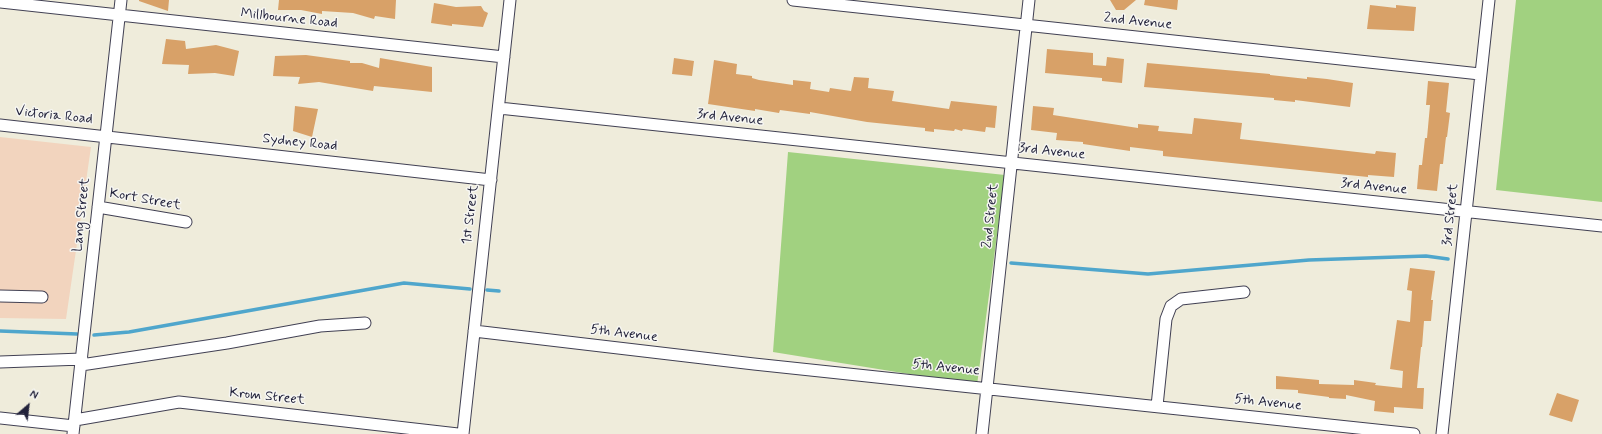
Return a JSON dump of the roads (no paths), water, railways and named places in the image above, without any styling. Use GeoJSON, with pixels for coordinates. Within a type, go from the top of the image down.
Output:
{"type":"FeatureCollection","features":[{"type":"Feature","properties":{"kind":"street","name":"Lang Street"},"geometry":{"type":"LineString","coordinates":[[74,427],[121,0]]}},
{"type":"Feature","properties":{"kind":"street","name":"1st Street"},"geometry":{"type":"LineString","coordinates":[[463,434],[510,0]]}},
{"type":"Feature","properties":{"kind":"street","name":"2nd Avenue"},"geometry":{"type":"LineString","coordinates":[[793,0],[1480,74]]}},
{"type":"Feature","properties":{"kind":"street","name":"2nd Street"},"geometry":{"type":"LineString","coordinates":[[982,434],[1029,0]]}},
{"type":"Feature","properties":{"kind":"street","name":"3rd Street"},"geometry":{"type":"LineString","coordinates":[[1442,434],[1489,0]]}},
{"type":"Feature","properties":{"kind":"street","name":"Millbourne Road"},"geometry":{"type":"LineString","coordinates":[[0,2],[504,57]]}},
{"type":"Feature","properties":{"kind":"street","name":"3rd Avenue"},"geometry":{"type":"LineString","coordinates":[[499,108],[1602,226]]}},
{"type":"Feature","properties":{"kind":"street","name":"Victoria Road"},"geometry":{"type":"LineString","coordinates":[[0,125],[106,136]]}},
{"type":"Feature","properties":{"kind":"street","name":"Sydney Road"},"geometry":{"type":"LineString","coordinates":[[106,136],[491,180]]}},
{"type":"Feature","properties":{"kind":"street","name":"Kort Street"},"geometry":{"type":"LineString","coordinates":[[98,207],[186,222]]}},
{"type":"Feature","properties":{"kind":"street"},"geometry":{"type":"LineString","coordinates":[[1157,406],[1166,319],[1171,306],[1181,299],[1244,292]]}},
{"type":"Feature","properties":{"kind":"street"},"geometry":{"type":"LineString","coordinates":[[0,296],[42,297]]}},
{"type":"Feature","properties":{"kind":"street"},"geometry":{"type":"LineString","coordinates":[[0,362],[81,362],[227,343],[320,326],[365,323]]}},
{"type":"Feature","properties":{"kind":"street","name":"5th Avenue"},"geometry":{"type":"LineString","coordinates":[[474,331],[701,358],[1414,434]]}},
{"type":"Feature","properties":{"kind":"street","name":"Krom Street"},"geometry":{"type":"LineString","coordinates":[[0,418],[74,427],[179,402],[458,434]]}},
{"type":"Feature","properties":{"kind":"waterway"},"geometry":{"type":"LineString","coordinates":[[1011,263],[1148,274],[1309,260],[1426,256],[1448,259]]}},
{"type":"Feature","properties":{"kind":"waterway"},"geometry":{"type":"LineString","coordinates":[[94,335],[129,332],[404,283],[470,289]]}},
{"type":"Feature","properties":{"kind":"waterway"},"geometry":{"type":"LineString","coordinates":[[487,290],[499,291]]}},
{"type":"Feature","properties":{"kind":"waterway"},"geometry":{"type":"LineString","coordinates":[[0,331],[77,334]]}}]}
